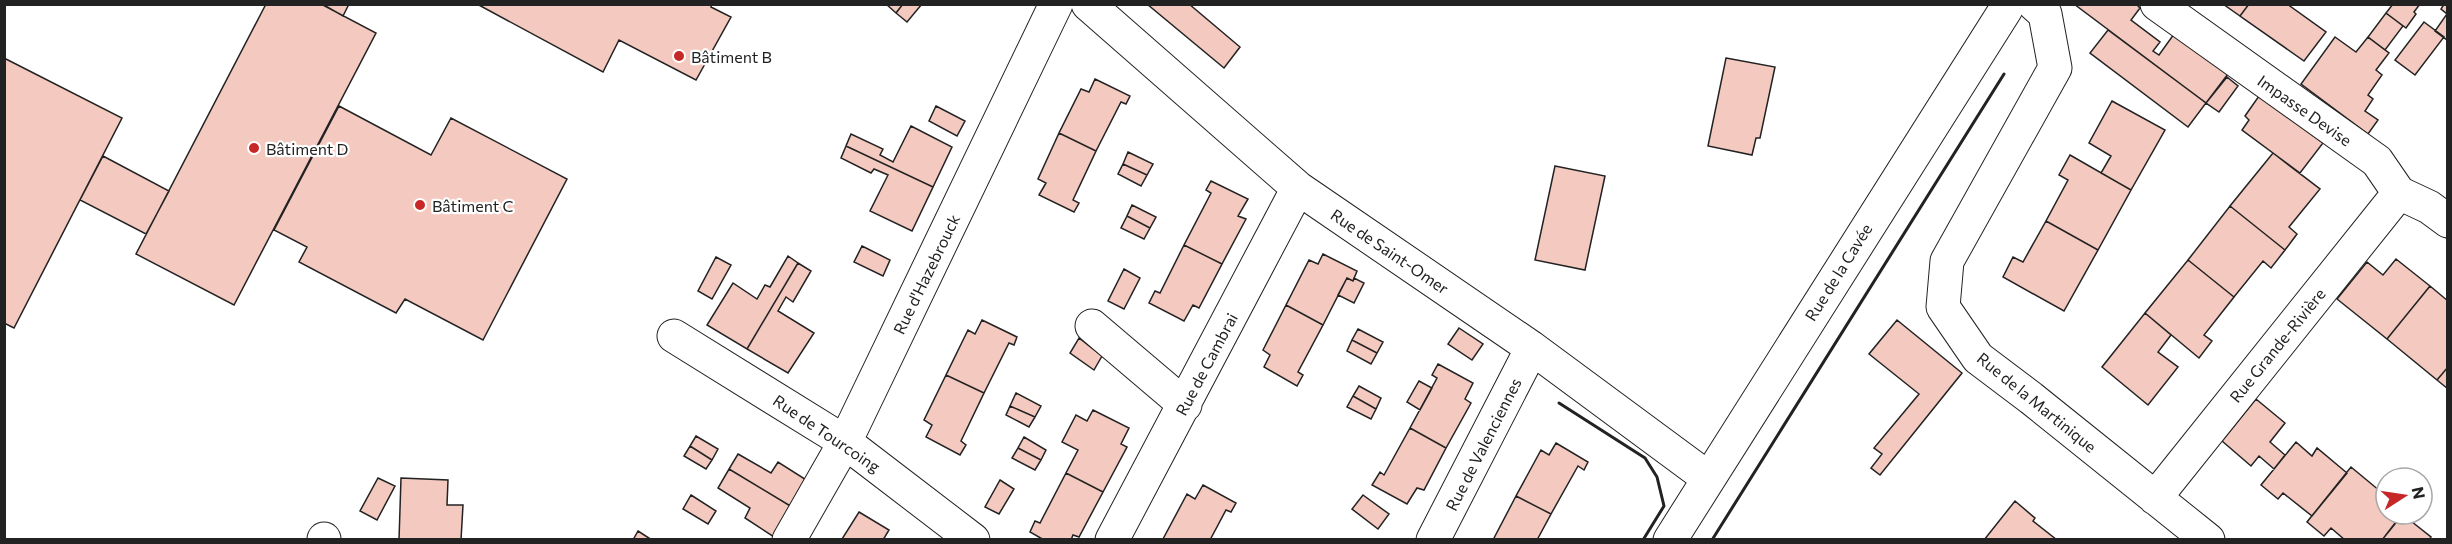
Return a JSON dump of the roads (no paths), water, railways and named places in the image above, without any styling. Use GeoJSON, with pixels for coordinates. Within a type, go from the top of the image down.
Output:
{"type":"FeatureCollection","features":[{"type":"Feature","properties":{"kind":"street","name":"Rue d'Hazebrouck"},"geometry":{"type":"LineString","coordinates":[[789,540],[845,442],[1056,4]]}},
{"type":"Feature","properties":{"kind":"street","name":"Rue de Saint-Omer"},"geometry":{"type":"LineString","coordinates":[[1088,4],[1298,188],[1532,348],[1708,478]]}},
{"type":"Feature","properties":{"kind":"street","name":"Rue de la Cavée"},"geometry":{"type":"LineString","coordinates":[[1670,540],[2006,9],[2006,4]]}},
{"type":"Feature","properties":{"kind":"street","name":"Rue de la Martinique"},"geometry":{"type":"LineString","coordinates":[[2034,4],[2044,14],[2055,68],[1947,261],[1943,306],[1978,358],[2208,540]]}},
{"type":"Feature","properties":{"kind":"street","name":"Impasse Devise"},"geometry":{"type":"LineString","coordinates":[[2157,4],[2377,161],[2399,193]]}},
{"type":"Feature","properties":{"kind":"street","name":"Rue de Cambrai"},"geometry":{"type":"LineString","coordinates":[[1112,540],[1298,188]]}},
{"type":"Feature","properties":{"kind":"street","name":"Rue Grande-Rivière"},"geometry":{"type":"LineString","coordinates":[[2156,498],[2399,193]]}},
{"type":"Feature","properties":{"kind":"street"},"geometry":{"type":"LineString","coordinates":[[2399,193],[2429,207],[2448,221]]}},
{"type":"Feature","properties":{"kind":"street"},"geometry":{"type":"LineString","coordinates":[[1092,326],[1185,405]]}},
{"type":"Feature","properties":{"kind":"street","name":"Rue de Tourcoing"},"geometry":{"type":"LineString","coordinates":[[674,336],[845,442],[973,540]]}},
{"type":"Feature","properties":{"kind":"street","name":"Rue de Valenciennes"},"geometry":{"type":"LineString","coordinates":[[1433,540],[1532,348]]}},
{"type":"Feature","properties":{"kind":"place","name":"Bâtiment B"},"geometry":{"type":"Point","coordinates":[679,56]}},
{"type":"Feature","properties":{"kind":"place","name":"Bâtiment D"},"geometry":{"type":"Point","coordinates":[254,148]}},
{"type":"Feature","properties":{"kind":"place","name":"Bâtiment C"},"geometry":{"type":"Point","coordinates":[420,205]}}]}
